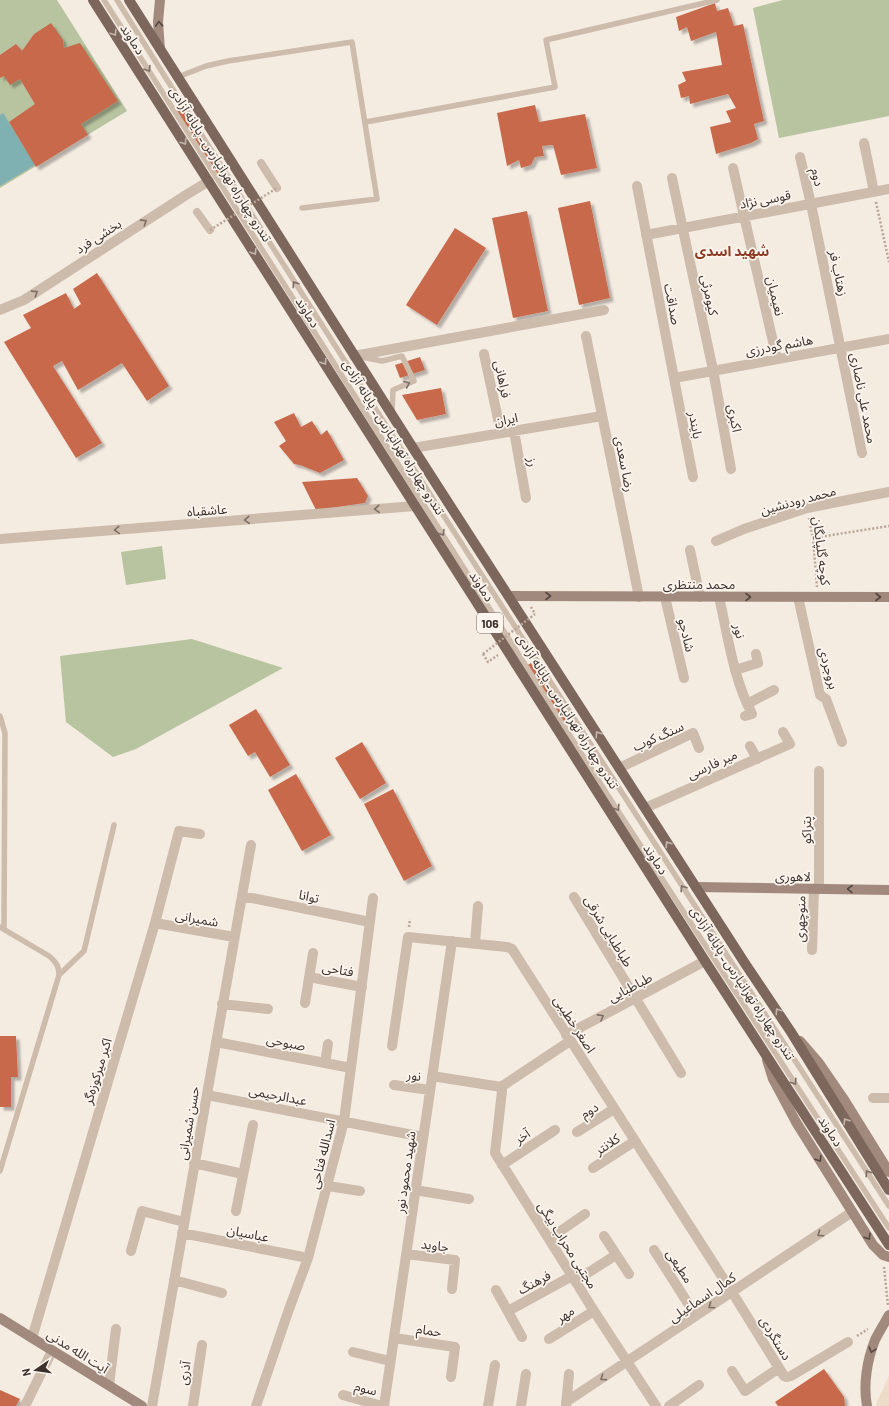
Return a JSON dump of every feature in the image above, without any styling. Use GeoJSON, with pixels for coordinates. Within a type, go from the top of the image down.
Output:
{"type":"FeatureCollection","features":[{"type":"Feature","properties":{"kind":"main road","name":"دماوند"},"geometry":{"type":"LineString","coordinates":[[93,0],[705,961],[889,1245]]}},
{"type":"Feature","properties":{"kind":"main road","name":"دماوند"},"geometry":{"type":"LineString","coordinates":[[129,0],[391,414],[791,1032],[889,1190]]}},
{"type":"Feature","properties":{"kind":"main road"},"geometry":{"type":"LineString","coordinates":[[160,0],[158,22],[160,49]]}},
{"type":"Feature","properties":{"kind":"main road","name":"محمد منتظری"},"geometry":{"type":"LineString","coordinates":[[509,596],[889,597]]}},
{"type":"Feature","properties":{"kind":"main road","name":"لاهوری"},"geometry":{"type":"LineString","coordinates":[[696,887],[889,890]]}},
{"type":"Feature","properties":{"kind":"main road"},"geometry":{"type":"LineString","coordinates":[[791,1032],[819,1063],[843,1098],[889,1172]]}},
{"type":"Feature","properties":{"kind":"main road"},"geometry":{"type":"LineString","coordinates":[[763,1050],[773,1079],[796,1122],[873,1245],[886,1256]]}},
{"type":"Feature","properties":{"kind":"main road"},"geometry":{"type":"LineString","coordinates":[[867,1406],[865,1396],[867,1368],[875,1340],[889,1316]]}},
{"type":"Feature","properties":{"kind":"main road","name":"آیت الله مدنی"},"geometry":{"type":"LineString","coordinates":[[0,1318],[142,1406]]}},
{"type":"Feature","properties":{"kind":"street"},"geometry":{"type":"LineString","coordinates":[[864,143],[874,192]]}},
{"type":"Feature","properties":{"kind":"street","name":"دوم"},"geometry":{"type":"LineString","coordinates":[[800,157],[811,204]]}},
{"type":"Feature","properties":{"kind":"street"},"geometry":{"type":"LineString","coordinates":[[261,163],[277,188]]}},
{"type":"Feature","properties":{"kind":"street"},"geometry":{"type":"LineString","coordinates":[[733,168],[745,216]]}},
{"type":"Feature","properties":{"kind":"street","name":"کیومرثی"},"geometry":{"type":"LineString","coordinates":[[672,178],[712,370]]}},
{"type":"Feature","properties":{"kind":"street","name":"بخشی فرد"},"geometry":{"type":"LineString","coordinates":[[0,310],[24,300],[209,181]]}},
{"type":"Feature","properties":{"kind":"street","name":"صداقت"},"geometry":{"type":"LineString","coordinates":[[637,186],[674,378]]}},
{"type":"Feature","properties":{"kind":"street","name":"قوسی نژاد"},"geometry":{"type":"LineString","coordinates":[[646,235],[889,189]]}},
{"type":"Feature","properties":{"kind":"street","name":"زهتاب فر"},"geometry":{"type":"LineString","coordinates":[[811,204],[841,347]]}},
{"type":"Feature","properties":{"kind":"street"},"geometry":{"type":"LineString","coordinates":[[196,212],[210,230]]}},
{"type":"Feature","properties":{"kind":"street","name":"نعیمیان"},"geometry":{"type":"LineString","coordinates":[[745,216],[777,359]]}},
{"type":"Feature","properties":{"kind":"street"},"geometry":{"type":"LineString","coordinates":[[354,356],[604,310]]}},
{"type":"Feature","properties":{"kind":"street","name":"رضا سعدی"},"geometry":{"type":"LineString","coordinates":[[586,336],[639,597]]}},
{"type":"Feature","properties":{"kind":"street","name":"هاشم گودرزی"},"geometry":{"type":"LineString","coordinates":[[674,378],[889,339]]}},
{"type":"Feature","properties":{"kind":"street","name":"محمد علی ناصاری"},"geometry":{"type":"LineString","coordinates":[[841,347],[862,453]]}},
{"type":"Feature","properties":{"kind":"street","name":"فراهانی"},"geometry":{"type":"LineString","coordinates":[[484,354],[501,433]]}},
{"type":"Feature","properties":{"kind":"street","name":"اکبری"},"geometry":{"type":"LineString","coordinates":[[712,370],[731,469]]}},
{"type":"Feature","properties":{"kind":"street","name":"بایندر"},"geometry":{"type":"LineString","coordinates":[[674,378],[693,477]]}},
{"type":"Feature","properties":{"kind":"street","name":"ایران"},"geometry":{"type":"LineString","coordinates":[[413,448],[602,416]]}},
{"type":"Feature","properties":{"kind":"street","name":"رز"},"geometry":{"type":"LineString","coordinates":[[514,431],[526,498]]}},
{"type":"Feature","properties":{"kind":"street","name":"محمد رودنشین"},"geometry":{"type":"LineString","coordinates":[[716,541],[744,529],[806,508],[889,492]]}},
{"type":"Feature","properties":{"kind":"street","name":"عاشقباه"},"geometry":{"type":"LineString","coordinates":[[0,539],[416,506]]}},
{"type":"Feature","properties":{"kind":"street"},"geometry":{"type":"LineString","coordinates":[[690,550],[700,596]]}},
{"type":"Feature","properties":{"kind":"street","name":"شادجو"},"geometry":{"type":"LineString","coordinates":[[665,597],[684,678]]}},
{"type":"Feature","properties":{"kind":"street","name":"نور"},"geometry":{"type":"LineString","coordinates":[[719,597],[735,670],[745,700]]}},
{"type":"Feature","properties":{"kind":"street","name":"بروجردی"},"geometry":{"type":"LineString","coordinates":[[798,597],[820,695],[826,699],[842,742]]}},
{"type":"Feature","properties":{"kind":"street","name":"نور"},"geometry":{"type":"LineString","coordinates":[[735,670],[758,664],[756,654]]}},
{"type":"Feature","properties":{"kind":"street"},"geometry":{"type":"LineString","coordinates":[[745,716],[752,714],[745,700],[774,690]]}},
{"type":"Feature","properties":{"kind":"street","name":"میر فارسی"},"geometry":{"type":"LineString","coordinates":[[646,808],[790,744],[783,732]]}},
{"type":"Feature","properties":{"kind":"street","name":"سنگ کوب"},"geometry":{"type":"LineString","coordinates":[[619,768],[693,734],[699,748]]}},
{"type":"Feature","properties":{"kind":"street"},"geometry":{"type":"LineString","coordinates":[[750,746],[757,759]]}},
{"type":"Feature","properties":{"kind":"street","name":"پتراکو"},"geometry":{"type":"LineString","coordinates":[[816,889],[819,771]]}},
{"type":"Feature","properties":{"kind":"street","name":"اکبر میرکوزه‌گر"},"geometry":{"type":"LineString","coordinates":[[32,1338],[155,923],[179,831],[200,834]]}},
{"type":"Feature","properties":{"kind":"street","name":"حسن شمیرانی"},"geometry":{"type":"LineString","coordinates":[[152,1406],[250,845]]}},
{"type":"Feature","properties":{"kind":"street","name":"منوچهری"},"geometry":{"type":"LineString","coordinates":[[812,950],[816,889]]}},
{"type":"Feature","properties":{"kind":"street","name":"توانا"},"geometry":{"type":"LineString","coordinates":[[242,896],[370,922]]}},
{"type":"Feature","properties":{"kind":"street","name":"طباطبایی شرقی"},"geometry":{"type":"LineString","coordinates":[[574,897],[681,1073]]}},
{"type":"Feature","properties":{"kind":"street","name":"اسدالله فتاحی"},"geometry":{"type":"LineString","coordinates":[[256,1406],[308,1258],[344,1122],[373,898]]}},
{"type":"Feature","properties":{"kind":"street"},"geometry":{"type":"LineString","coordinates":[[475,943],[478,906]]}},
{"type":"Feature","properties":{"kind":"street","name":"شمیرانی"},"geometry":{"type":"LineString","coordinates":[[155,923],[234,937]]}},
{"type":"Feature","properties":{"kind":"street","name":"اصغر خطیبی"},"geometry":{"type":"LineString","coordinates":[[392,1046],[408,937],[475,943],[512,949],[732,1292]]}},
{"type":"Feature","properties":{"kind":"street","name":"شهید محمود نور"},"geometry":{"type":"LineString","coordinates":[[383,1406],[452,941]]}},
{"type":"Feature","properties":{"kind":"street"},"geometry":{"type":"LineString","coordinates":[[305,1004],[313,952]]}},
{"type":"Feature","properties":{"kind":"street","name":"طباطبایی"},"geometry":{"type":"LineString","coordinates":[[501,1087],[568,1038],[635,998],[705,961]]}},
{"type":"Feature","properties":{"kind":"street","name":"فتاحی"},"geometry":{"type":"LineString","coordinates":[[309,977],[362,987]]}},
{"type":"Feature","properties":{"kind":"street"},"geometry":{"type":"LineString","coordinates":[[222,1004],[268,1009]]}},
{"type":"Feature","properties":{"kind":"street","name":"صبوحی"},"geometry":{"type":"LineString","coordinates":[[216,1042],[351,1068]]}},
{"type":"Feature","properties":{"kind":"street"},"geometry":{"type":"LineString","coordinates":[[326,1063],[328,1044]]}},
{"type":"Feature","properties":{"kind":"street"},"geometry":{"type":"LineString","coordinates":[[432,1076],[501,1087]]}},
{"type":"Feature","properties":{"kind":"street","name":"نور"},"geometry":{"type":"LineString","coordinates":[[394,1085],[430,1090]]}},
{"type":"Feature","properties":{"kind":"street","name":"مجتبی محراب بیگی"},"geometry":{"type":"LineString","coordinates":[[501,1087],[502,1092],[495,1153],[653,1405]]}},
{"type":"Feature","properties":{"kind":"street","name":"عبدالرحیمی"},"geometry":{"type":"LineString","coordinates":[[206,1095],[423,1137]]}},
{"type":"Feature","properties":{"kind":"street"},"geometry":{"type":"LineString","coordinates":[[873,1098],[889,1098]]}},
{"type":"Feature","properties":{"kind":"street","name":"دوم"},"geometry":{"type":"LineString","coordinates":[[578,1132],[614,1109]]}},
{"type":"Feature","properties":{"kind":"street"},"geometry":{"type":"LineString","coordinates":[[236,1211],[253,1125]]}},
{"type":"Feature","properties":{"kind":"street","name":"آخر"},"geometry":{"type":"LineString","coordinates":[[502,1165],[555,1130]]}},
{"type":"Feature","properties":{"kind":"street","name":"کلانتر"},"geometry":{"type":"LineString","coordinates":[[593,1168],[635,1141]]}},
{"type":"Feature","properties":{"kind":"street"},"geometry":{"type":"LineString","coordinates":[[194,1163],[243,1174]]}},
{"type":"Feature","properties":{"kind":"street"},"geometry":{"type":"LineString","coordinates":[[328,1186],[360,1191]]}},
{"type":"Feature","properties":{"kind":"street"},"geometry":{"type":"LineString","coordinates":[[415,1190],[469,1199]]}},
{"type":"Feature","properties":{"kind":"street"},"geometry":{"type":"LineString","coordinates":[[131,1251],[142,1211],[184,1222]]}},
{"type":"Feature","properties":{"kind":"street","name":"کمال اسماعیلی"},"geometry":{"type":"LineString","coordinates":[[566,1404],[852,1212]]}},
{"type":"Feature","properties":{"kind":"street"},"geometry":{"type":"LineString","coordinates":[[549,1239],[585,1214]]}},
{"type":"Feature","properties":{"kind":"street","name":"عباسیان"},"geometry":{"type":"LineString","coordinates":[[182,1233],[308,1258]]}},
{"type":"Feature","properties":{"kind":"street"},"geometry":{"type":"LineString","coordinates":[[604,1236],[629,1274]]}},
{"type":"Feature","properties":{"kind":"street","name":"مطیعی"},"geometry":{"type":"LineString","coordinates":[[654,1250],[696,1316]]}},
{"type":"Feature","properties":{"kind":"street","name":"جاوید"},"geometry":{"type":"LineString","coordinates":[[406,1254],[455,1260],[452,1289]]}},
{"type":"Feature","properties":{"kind":"street"},"geometry":{"type":"LineString","coordinates":[[574,1279],[616,1255]]}},
{"type":"Feature","properties":{"kind":"street","name":"فرهنگ"},"geometry":{"type":"LineString","coordinates":[[508,1311],[574,1279]]}},
{"type":"Feature","properties":{"kind":"street"},"geometry":{"type":"LineString","coordinates":[[174,1280],[222,1293]]}},
{"type":"Feature","properties":{"kind":"street"},"geometry":{"type":"LineString","coordinates":[[496,1290],[522,1337]]}},
{"type":"Feature","properties":{"kind":"street","name":"دستگردی"},"geometry":{"type":"LineString","coordinates":[[732,1292],[784,1376],[791,1376],[848,1342]]}},
{"type":"Feature","properties":{"kind":"street","name":"مهر"},"geometry":{"type":"LineString","coordinates":[[549,1339],[594,1311]]}},
{"type":"Feature","properties":{"kind":"street"},"geometry":{"type":"LineString","coordinates":[[109,1385],[116,1329]]}},
{"type":"Feature","properties":{"kind":"street","name":"حمام"},"geometry":{"type":"LineString","coordinates":[[394,1338],[455,1347],[451,1377]]}},
{"type":"Feature","properties":{"kind":"street","name":"آذری"},"geometry":{"type":"LineString","coordinates":[[193,1406],[202,1345]]}},
{"type":"Feature","properties":{"kind":"street"},"geometry":{"type":"LineString","coordinates":[[25,1406],[52,1350]]}},
{"type":"Feature","properties":{"kind":"street"},"geometry":{"type":"LineString","coordinates":[[353,1352],[390,1361]]}},
{"type":"Feature","properties":{"kind":"street"},"geometry":{"type":"LineString","coordinates":[[488,1406],[495,1365]]}},
{"type":"Feature","properties":{"kind":"street"},"geometry":{"type":"LineString","coordinates":[[732,1371],[745,1391],[779,1368]]}},
{"type":"Feature","properties":{"kind":"street"},"geometry":{"type":"LineString","coordinates":[[521,1406],[526,1374]]}},
{"type":"Feature","properties":{"kind":"street"},"geometry":{"type":"LineString","coordinates":[[566,1404],[569,1374]]}},
{"type":"Feature","properties":{"kind":"street"},"geometry":{"type":"LineString","coordinates":[[669,1406],[699,1385]]}},
{"type":"Feature","properties":{"kind":"street","name":"سوم"},"geometry":{"type":"LineString","coordinates":[[343,1395],[383,1406]]}},
{"type":"Feature","properties":{"kind":"lane","name":"تندرو چهارراه تهرانپارس ـ پایانه آزادی"},"geometry":{"type":"LineString","coordinates":[[104,0],[607,794],[889,1228]]}},
{"type":"Feature","properties":{"kind":"lane"},"geometry":{"type":"LineString","coordinates":[[117,0],[290,276],[555,690],[889,1206]]}},
{"type":"Feature","properties":{"kind":"lane"},"geometry":{"type":"LineString","coordinates":[[366,122],[555,87],[546,40],[717,0]]}},
{"type":"Feature","properties":{"kind":"lane"},"geometry":{"type":"LineString","coordinates":[[178,77],[206,66],[228,61],[352,42],[378,199],[302,208]]}},
{"type":"Feature","properties":{"kind":"lane"},"geometry":{"type":"LineString","coordinates":[[354,356],[382,362],[402,356],[414,381],[393,390],[391,414]]}},
{"type":"Feature","properties":{"kind":"lane"},"geometry":{"type":"LineString","coordinates":[[0,716],[5,733],[2,928],[49,956],[59,966],[59,975],[0,1171]]}},
{"type":"Feature","properties":{"kind":"lane"},"geometry":{"type":"LineString","coordinates":[[59,975],[84,951],[114,824]]}},
{"type":"Feature","properties":{"kind":"path"},"geometry":{"type":"LineString","coordinates":[[210,230],[277,188]]}},
{"type":"Feature","properties":{"kind":"path"},"geometry":{"type":"LineString","coordinates":[[874,192],[889,262]]}},
{"type":"Feature","properties":{"kind":"path","name":"کوچه گلپایگان"},"geometry":{"type":"LineString","coordinates":[[806,508],[813,538],[818,597]]}},
{"type":"Feature","properties":{"kind":"path"},"geometry":{"type":"LineString","coordinates":[[813,538],[889,526]]}},
{"type":"Feature","properties":{"kind":"path"},"geometry":{"type":"LineString","coordinates":[[488,662],[483,654],[535,614],[531,607]]}},
{"type":"Feature","properties":{"kind":"path"},"geometry":{"type":"LineString","coordinates":[[886,1256],[889,1316]]}},
{"type":"Feature","properties":{"kind":"green space"},"geometry":{"type":"Polygon","coordinates":[[[0,0],[57,0],[127,111],[0,188],[0,0]]]}},
{"type":"Feature","properties":{"kind":"green space"},"geometry":{"type":"Polygon","coordinates":[[[783,0],[889,0],[889,116],[779,138],[753,8],[783,0]]]}},
{"type":"Feature","properties":{"kind":"green space"},"geometry":{"type":"Polygon","coordinates":[[[162,546],[166,579],[126,585],[121,552],[162,546]]]}},
{"type":"Feature","properties":{"kind":"green space"},"geometry":{"type":"Polygon","coordinates":[[[192,639],[283,668],[136,749],[113,757],[66,722],[60,656],[192,639]]]}},
{"type":"Feature","properties":{"kind":"shaded area"},"geometry":{"type":"Polygon","coordinates":[[[889,1376],[889,1406],[877,1406],[876,1404],[889,1376]]]}},
{"type":"Feature","properties":{"kind":"water"},"geometry":{"type":"Polygon","coordinates":[[[3,113],[35,165],[0,186],[0,115],[3,113]]]}},
{"type":"Feature","properties":{"kind":"building"},"geometry":{"type":"Polygon","coordinates":[[[715,3],[717,11],[728,8],[734,26],[743,24],[764,121],[754,124],[758,139],[751,143],[716,154],[710,127],[731,122],[726,111],[736,108],[728,94],[690,104],[689,96],[681,98],[678,85],[686,81],[682,72],[722,65],[716,32],[691,41],[687,27],[679,31],[676,17],[715,3]]]}},
{"type":"Feature","properties":{"kind":"building"},"geometry":{"type":"Polygon","coordinates":[[[51,23],[63,40],[64,48],[80,43],[118,101],[81,124],[88,135],[36,167],[9,122],[35,104],[20,79],[10,85],[4,76],[0,78],[0,55],[16,44],[22,51],[34,34],[51,23]]]}},
{"type":"Feature","properties":{"kind":"building"},"geometry":{"type":"Polygon","coordinates":[[[535,105],[539,122],[585,114],[597,168],[561,175],[553,145],[542,146],[544,156],[535,157],[531,165],[521,168],[519,160],[507,166],[497,113],[535,105]]]}},
{"type":"Feature","properties":{"kind":"building"},"geometry":{"type":"Polygon","coordinates":[[[182,107],[227,180],[224,183],[176,111],[182,107]]]}},
{"type":"Feature","properties":{"kind":"building"},"geometry":{"type":"Polygon","coordinates":[[[590,201],[610,298],[579,305],[558,208],[590,201]]]}},
{"type":"Feature","properties":{"kind":"building"},"geometry":{"type":"Polygon","coordinates":[[[527,211],[548,311],[513,318],[492,218],[527,211]]]}},
{"type":"Feature","properties":{"kind":"building"},"geometry":{"type":"Polygon","coordinates":[[[455,228],[486,248],[437,325],[406,305],[455,228]]]}},
{"type":"Feature","properties":{"kind":"building"},"geometry":{"type":"Polygon","coordinates":[[[97,273],[169,386],[147,401],[122,363],[78,390],[62,361],[53,366],[102,443],[76,458],[4,342],[31,328],[23,315],[66,293],[74,309],[81,304],[73,289],[97,273]]]}},
{"type":"Feature","properties":{"kind":"building"},"geometry":{"type":"Polygon","coordinates":[[[420,357],[425,370],[400,378],[395,365],[420,357]]]}},
{"type":"Feature","properties":{"kind":"building"},"geometry":{"type":"Polygon","coordinates":[[[441,388],[446,414],[417,420],[402,395],[441,388]]]}},
{"type":"Feature","properties":{"kind":"building"},"geometry":{"type":"Polygon","coordinates":[[[294,413],[301,427],[312,421],[321,435],[327,430],[344,460],[320,473],[294,464],[279,446],[286,441],[274,422],[294,413]]]}},
{"type":"Feature","properties":{"kind":"building"},"geometry":{"type":"Polygon","coordinates":[[[357,478],[368,496],[365,503],[316,510],[302,482],[357,478]]]}},
{"type":"Feature","properties":{"kind":"building"},"geometry":{"type":"Polygon","coordinates":[[[531,663],[568,719],[563,723],[526,666],[531,663]]]}},
{"type":"Feature","properties":{"kind":"building"},"geometry":{"type":"Polygon","coordinates":[[[256,709],[290,765],[270,777],[255,752],[248,756],[229,725],[256,709]]]}},
{"type":"Feature","properties":{"kind":"building"},"geometry":{"type":"Polygon","coordinates":[[[362,742],[386,783],[360,799],[335,758],[362,742]]]}},
{"type":"Feature","properties":{"kind":"building"},"geometry":{"type":"Polygon","coordinates":[[[296,774],[331,835],[302,851],[268,790],[296,774]]]}},
{"type":"Feature","properties":{"kind":"building"},"geometry":{"type":"Polygon","coordinates":[[[393,789],[432,866],[404,881],[364,804],[393,789]]]}},
{"type":"Feature","properties":{"kind":"building"},"geometry":{"type":"Polygon","coordinates":[[[0,1036],[16,1036],[18,1077],[11,1077],[11,1107],[0,1107],[0,1036]]]}},
{"type":"Feature","properties":{"kind":"building"},"geometry":{"type":"Polygon","coordinates":[[[824,1369],[844,1397],[845,1406],[778,1406],[775,1402],[824,1369]]]}},
{"type":"Feature","properties":{"kind":"building"},"geometry":{"type":"Polygon","coordinates":[[[0,1390],[20,1399],[16,1406],[0,1406],[0,1390]]]}},
{"type":"Feature","properties":{"kind":"district","name":"شهید اسدی"},"geometry":{"type":"Point","coordinates":[732,250]}}]}
